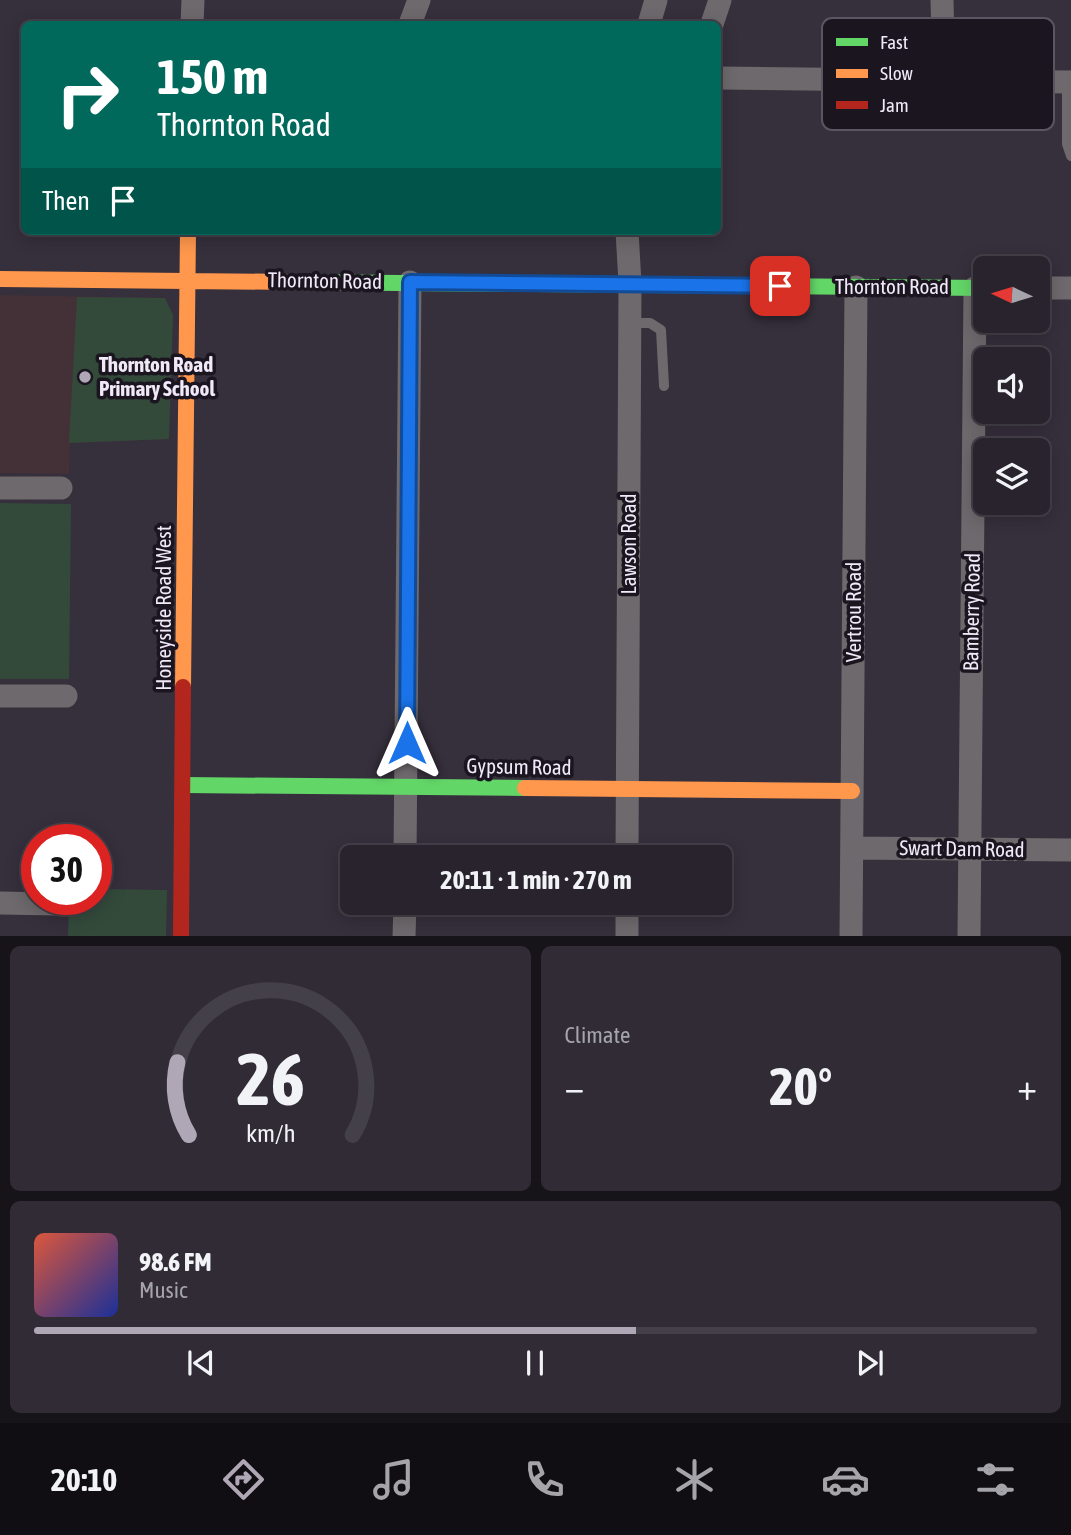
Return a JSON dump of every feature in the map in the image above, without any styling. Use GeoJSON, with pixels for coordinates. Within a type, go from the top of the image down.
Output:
{"type":"FeatureCollection","features":[{"type":"Feature","properties":{"kind":"street"},"geometry":{"type":"LineString","coordinates":[[192,21],[193,0]]}},
{"type":"Feature","properties":{"kind":"street"},"geometry":{"type":"LineString","coordinates":[[411,21],[419,0]]}},
{"type":"Feature","properties":{"kind":"street"},"geometry":{"type":"LineString","coordinates":[[650,21],[656,0]]}},
{"type":"Feature","properties":{"kind":"street"},"geometry":{"type":"LineString","coordinates":[[713,21],[720,0]]}},
{"type":"Feature","properties":{"kind":"street"},"geometry":{"type":"LineString","coordinates":[[942,0],[942,18]]}},
{"type":"Feature","properties":{"kind":"street"},"geometry":{"type":"LineString","coordinates":[[721,78],[822,78]]}},
{"type":"Feature","properties":{"kind":"street","name":"Honeyside Road West"},"geometry":{"type":"LineString","coordinates":[[181,936],[188,235]]}},
{"type":"Feature","properties":{"kind":"street","name":"Lawson Road"},"geometry":{"type":"LineString","coordinates":[[627,235],[630,283],[627,845]]}},
{"type":"Feature","properties":{"kind":"street","name":"Thornton Road"},"geometry":{"type":"LineString","coordinates":[[0,279],[973,288]]}},
{"type":"Feature","properties":{"kind":"street"},"geometry":{"type":"LineString","coordinates":[[405,845],[410,282]]}},
{"type":"Feature","properties":{"kind":"street","name":"Vertrou Road"},"geometry":{"type":"LineString","coordinates":[[851,936],[856,287]]}},
{"type":"Feature","properties":{"kind":"street"},"geometry":{"type":"LineString","coordinates":[[1050,288],[1071,288]]}},
{"type":"Feature","properties":{"kind":"street","name":"Bamberry Road"},"geometry":{"type":"LineString","coordinates":[[969,936],[979,333]]}},
{"type":"Feature","properties":{"kind":"street"},"geometry":{"type":"LineString","coordinates":[[0,488],[61,488]]}},
{"type":"Feature","properties":{"kind":"street"},"geometry":{"type":"LineString","coordinates":[[0,696],[66,696]]}},
{"type":"Feature","properties":{"kind":"street","name":"Gypsum Road"},"geometry":{"type":"LineString","coordinates":[[184,785],[852,791]]}},
{"type":"Feature","properties":{"kind":"street","name":"Swart Dam Road"},"geometry":{"type":"LineString","coordinates":[[853,848],[1071,850]]}},
{"type":"Feature","properties":{"kind":"street"},"geometry":{"type":"LineString","coordinates":[[0,903],[21,903]]}},
{"type":"Feature","properties":{"kind":"street"},"geometry":{"type":"LineString","coordinates":[[404,936],[405,915]]}},
{"type":"Feature","properties":{"kind":"street"},"geometry":{"type":"LineString","coordinates":[[627,915],[627,936]]}},
{"type":"Feature","properties":{"kind":"lane"},"geometry":{"type":"LineString","coordinates":[[1069,82],[1067,144],[1071,156]]}},
{"type":"Feature","properties":{"kind":"lane"},"geometry":{"type":"LineString","coordinates":[[629,323],[650,323],[661,330],[664,386]]}},
{"type":"Feature","properties":{"kind":"shaded area","name":"Thornton Road Primary School"},"geometry":{"type":"Polygon","coordinates":[[[0,295],[165,298],[169,439],[70,443],[69,474],[0,473],[0,295]]]}},
{"type":"Feature","properties":{"kind":"green space"},"geometry":{"type":"Polygon","coordinates":[[[77,297],[165,298],[173,315],[169,439],[69,443],[77,297]]]}},
{"type":"Feature","properties":{"kind":"green space"},"geometry":{"type":"Polygon","coordinates":[[[0,503],[71,504],[69,679],[0,679],[0,503]]]}},
{"type":"Feature","properties":{"kind":"green space"},"geometry":{"type":"Polygon","coordinates":[[[112,889],[167,890],[166,936],[68,936],[69,915],[112,915],[112,889]]]}},
{"type":"Feature","properties":{"kind":"traffic: fast"},"geometry":{"type":"LineString","coordinates":[[292,282],[973,288]]}},
{"type":"Feature","properties":{"kind":"traffic: fast"},"geometry":{"type":"LineString","coordinates":[[184,785],[525,788]]}},
{"type":"Feature","properties":{"kind":"traffic: slow"},"geometry":{"type":"LineString","coordinates":[[183,687],[188,235]]}},
{"type":"Feature","properties":{"kind":"traffic: slow"},"geometry":{"type":"LineString","coordinates":[[0,279],[292,282]]}},
{"type":"Feature","properties":{"kind":"traffic: slow"},"geometry":{"type":"LineString","coordinates":[[525,788],[852,791]]}},
{"type":"Feature","properties":{"kind":"traffic: jam"},"geometry":{"type":"LineString","coordinates":[[181,936],[183,687]]}},
{"type":"Feature","properties":{"kind":"place","name":"Thornton Road Primary School"},"geometry":{"type":"Point","coordinates":[85,377]}},
{"type":"Feature","properties":{"kind":"route"},"geometry":{"type":"LineString","coordinates":[[407,743],[410,282],[780,286]]}}]}
